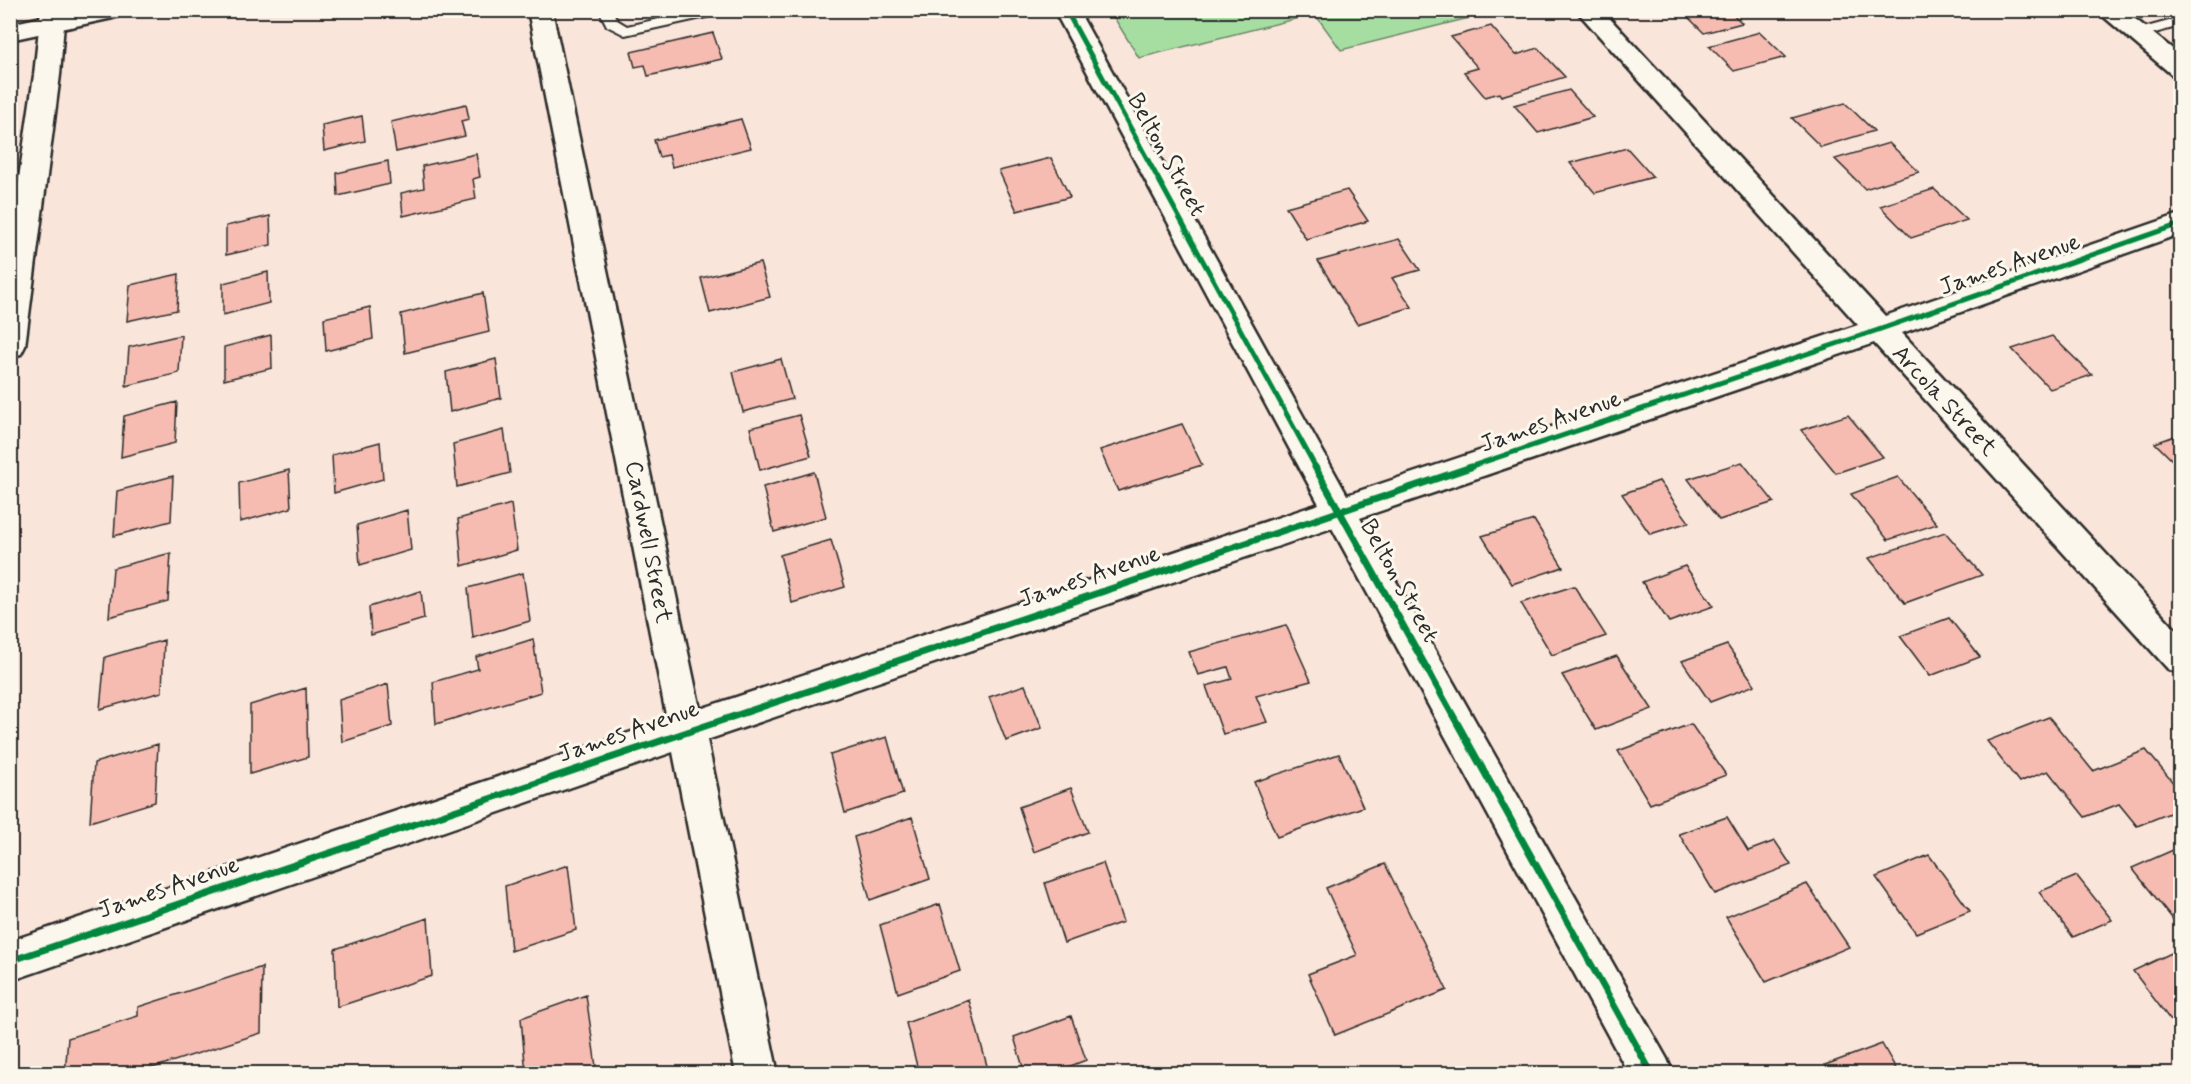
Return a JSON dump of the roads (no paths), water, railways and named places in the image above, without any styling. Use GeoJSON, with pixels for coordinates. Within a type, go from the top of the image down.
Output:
{"type":"FeatureCollection","features":[{"type":"Feature","properties":{"kind":"street"},"geometry":{"type":"LineString","coordinates":[[10,32],[52,17],[113,10]]}},
{"type":"Feature","properties":{"kind":"street","name":"Cardwell Street"},"geometry":{"type":"LineString","coordinates":[[540,10],[757,1074]]}},
{"type":"Feature","properties":{"kind":"street","name":"Belton Street"},"geometry":{"type":"LineString","coordinates":[[1066,10],[1340,512],[1652,1074]]}},
{"type":"Feature","properties":{"kind":"street","name":"Arcola Street"},"geometry":{"type":"LineString","coordinates":[[1588,10],[1878,330],[2181,658]]}},
{"type":"Feature","properties":{"kind":"street"},"geometry":{"type":"LineString","coordinates":[[2108,10],[2181,68]]}},
{"type":"Feature","properties":{"kind":"street"},"geometry":{"type":"LineString","coordinates":[[10,346],[52,17]]}},
{"type":"Feature","properties":{"kind":"street","name":"James Avenue"},"geometry":{"type":"LineString","coordinates":[[10,961],[688,730],[1878,330],[2181,224]]}},
{"type":"Feature","properties":{"kind":"lane"},"geometry":{"type":"LineString","coordinates":[[605,10],[612,23],[625,31],[720,10]]}},
{"type":"Feature","properties":{"kind":"lane"},"geometry":{"type":"LineString","coordinates":[[2138,34],[2181,22]]}}]}
